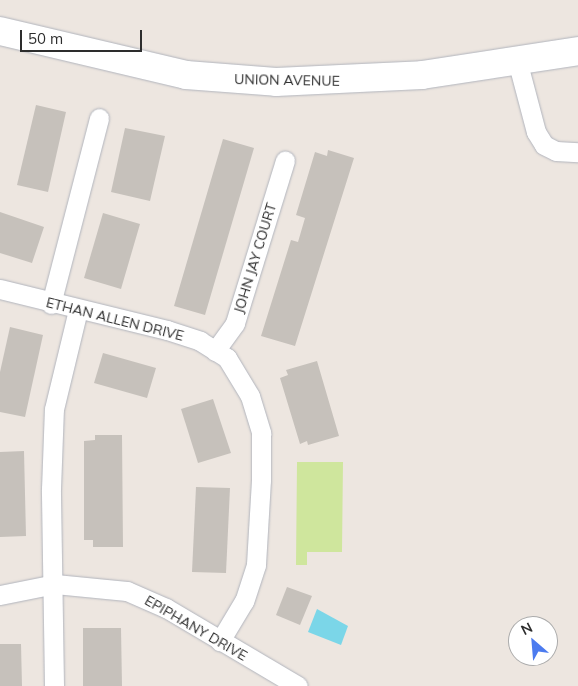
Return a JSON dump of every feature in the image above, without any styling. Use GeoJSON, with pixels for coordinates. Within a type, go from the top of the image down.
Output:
{"type":"FeatureCollection","features":[{"type":"Feature","properties":{"kind":"street","name":"UNION AVENUE"},"geometry":{"type":"LineString","coordinates":[[0,31],[186,75],[276,82],[413,76],[578,51]]}},
{"type":"Feature","properties":{"kind":"street"},"geometry":{"type":"LineString","coordinates":[[516,60],[536,132],[544,145],[556,151],[578,152]]}},
{"type":"Feature","properties":{"kind":"street"},"geometry":{"type":"LineString","coordinates":[[51,304],[99,118]]}},
{"type":"Feature","properties":{"kind":"street","name":"JOHN JAY COURT"},"geometry":{"type":"LineString","coordinates":[[215,351],[235,323],[286,160]]}},
{"type":"Feature","properties":{"kind":"street","name":"ETHAN ALLEN DRIVE"},"geometry":{"type":"LineString","coordinates":[[0,289],[51,304],[167,330],[200,341],[227,358],[250,396],[261,433],[256,565],[244,601],[220,640]]}},
{"type":"Feature","properties":{"kind":"street"},"geometry":{"type":"LineString","coordinates":[[54,686],[55,584],[51,489],[54,409],[78,310]]}},
{"type":"Feature","properties":{"kind":"street","name":"EPIPHANY DRIVE"},"geometry":{"type":"LineString","coordinates":[[0,595],[55,584],[127,591],[166,608],[298,686]]}},
{"type":"Feature","properties":{"kind":"green space"},"geometry":{"type":"Polygon","coordinates":[[[297,462],[343,462],[342,552],[307,552],[307,565],[296,565],[297,462]]]}},
{"type":"Feature","properties":{"kind":"water"},"geometry":{"type":"Polygon","coordinates":[[[317,609],[348,626],[341,645],[308,632],[317,609]]]}},
{"type":"Feature","properties":{"kind":"building"},"geometry":{"type":"Polygon","coordinates":[[[36,105],[66,112],[48,192],[17,185],[36,105]]]}},
{"type":"Feature","properties":{"kind":"building"},"geometry":{"type":"Polygon","coordinates":[[[125,128],[165,136],[150,201],[111,192],[125,128]]]}},
{"type":"Feature","properties":{"kind":"building"},"geometry":{"type":"Polygon","coordinates":[[[223,139],[254,148],[205,315],[174,306],[223,139]]]}},
{"type":"Feature","properties":{"kind":"building"},"geometry":{"type":"Polygon","coordinates":[[[328,150],[354,158],[295,346],[261,336],[291,240],[298,242],[305,218],[296,215],[315,152],[327,156],[328,150]]]}},
{"type":"Feature","properties":{"kind":"building"},"geometry":{"type":"Polygon","coordinates":[[[0,212],[44,227],[32,263],[0,253],[0,212]]]}},
{"type":"Feature","properties":{"kind":"building"},"geometry":{"type":"Polygon","coordinates":[[[103,213],[140,224],[121,289],[84,278],[103,213]]]}},
{"type":"Feature","properties":{"kind":"building"},"geometry":{"type":"Polygon","coordinates":[[[10,327],[43,335],[25,417],[0,412],[0,372],[10,327]]]}},
{"type":"Feature","properties":{"kind":"building"},"geometry":{"type":"Polygon","coordinates":[[[103,353],[156,368],[147,398],[94,383],[103,353]]]}},
{"type":"Feature","properties":{"kind":"building"},"geometry":{"type":"Polygon","coordinates":[[[317,361],[339,436],[308,445],[307,441],[300,444],[280,378],[288,375],[286,370],[317,361]]]}},
{"type":"Feature","properties":{"kind":"building"},"geometry":{"type":"Polygon","coordinates":[[[213,399],[231,453],[198,463],[181,409],[213,399]]]}},
{"type":"Feature","properties":{"kind":"building"},"geometry":{"type":"Polygon","coordinates":[[[95,435],[122,435],[123,547],[93,547],[93,540],[84,540],[84,441],[95,440],[95,435]]]}},
{"type":"Feature","properties":{"kind":"building"},"geometry":{"type":"Polygon","coordinates":[[[24,451],[26,536],[0,537],[0,452],[24,451]]]}},
{"type":"Feature","properties":{"kind":"building"},"geometry":{"type":"Polygon","coordinates":[[[196,487],[230,488],[226,573],[192,572],[196,487]]]}},
{"type":"Feature","properties":{"kind":"building"},"geometry":{"type":"Polygon","coordinates":[[[287,587],[312,596],[300,625],[276,615],[287,587]]]}},
{"type":"Feature","properties":{"kind":"building"},"geometry":{"type":"Polygon","coordinates":[[[83,628],[121,628],[122,686],[83,686],[83,628]]]}},
{"type":"Feature","properties":{"kind":"building"},"geometry":{"type":"Polygon","coordinates":[[[0,644],[21,644],[22,686],[0,686],[0,644]]]}}]}
